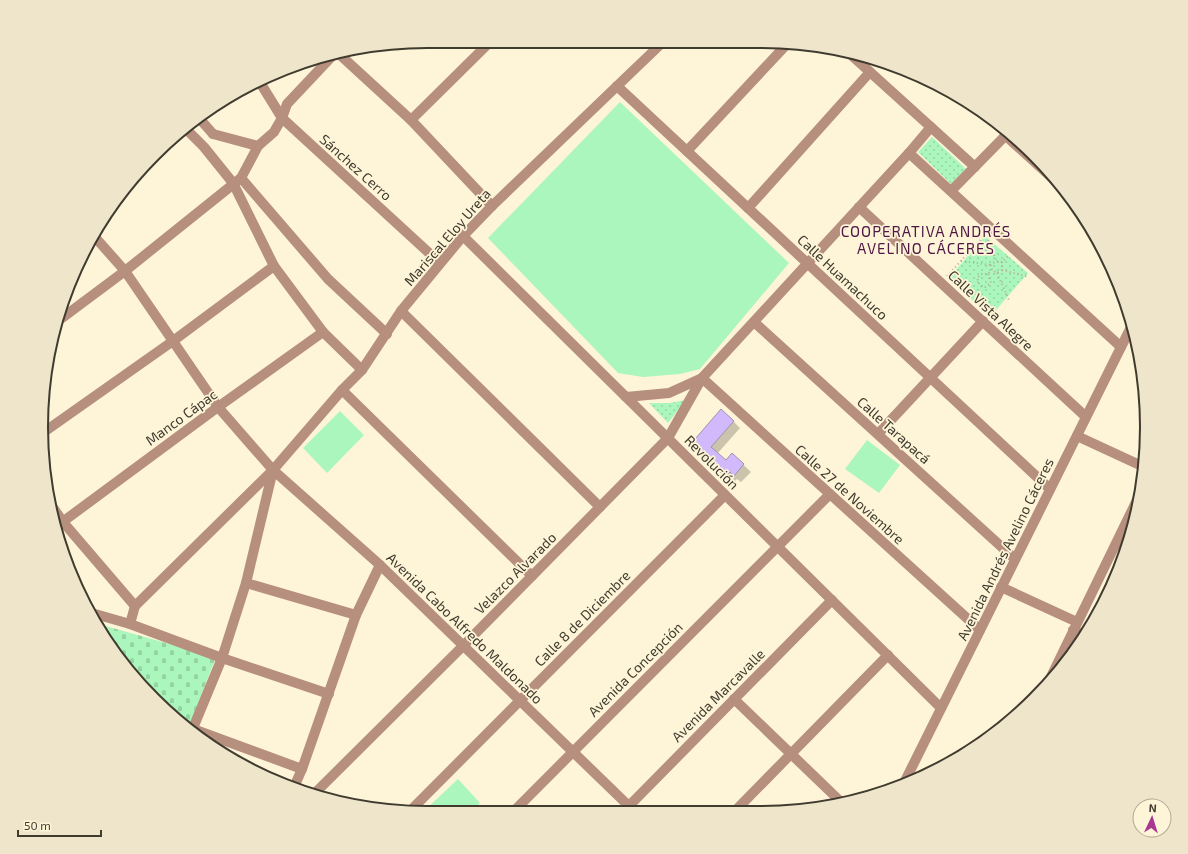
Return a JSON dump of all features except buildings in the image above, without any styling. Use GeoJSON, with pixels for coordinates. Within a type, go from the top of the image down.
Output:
{"type":"FeatureCollection","features":[{"type":"Feature","properties":{"kind":"street"},"geometry":{"type":"LineString","coordinates":[[411,120],[484,48]]}},
{"type":"Feature","properties":{"kind":"street","name":"Mariscal Eloy Ureta"},"geometry":{"type":"LineString","coordinates":[[134,606],[274,470],[342,390],[362,370],[401,311],[463,236],[655,48]]}},
{"type":"Feature","properties":{"kind":"street"},"geometry":{"type":"LineString","coordinates":[[687,151],[782,49]]}},
{"type":"Feature","properties":{"kind":"street"},"geometry":{"type":"LineString","coordinates":[[342,58],[411,120],[492,206]]}},
{"type":"Feature","properties":{"kind":"street"},"geometry":{"type":"LineString","coordinates":[[65,316],[125,271],[237,181],[258,146],[274,132],[282,118],[287,104],[329,61]]}},
{"type":"Feature","properties":{"kind":"street"},"geometry":{"type":"LineString","coordinates":[[857,61],[975,167]]}},
{"type":"Feature","properties":{"kind":"street"},"geometry":{"type":"LineString","coordinates":[[748,208],[870,72]]}},
{"type":"Feature","properties":{"kind":"street","name":"Sánchez Cerro"},"geometry":{"type":"LineString","coordinates":[[262,86],[282,118],[440,263]]}},
{"type":"Feature","properties":{"kind":"street","name":"Calle Huamachuco"},"geometry":{"type":"LineString","coordinates":[[617,86],[1050,490]]}},
{"type":"Feature","properties":{"kind":"street"},"geometry":{"type":"LineString","coordinates":[[202,122],[213,134],[258,146]]}},
{"type":"Feature","properties":{"kind":"street"},"geometry":{"type":"LineString","coordinates":[[626,397],[669,393],[702,378],[909,153],[931,127]]}},
{"type":"Feature","properties":{"kind":"street"},"geometry":{"type":"LineString","coordinates":[[189,132],[237,181],[328,279],[387,334]]}},
{"type":"Feature","properties":{"kind":"street"},"geometry":{"type":"LineString","coordinates":[[204,147],[213,134]]}},
{"type":"Feature","properties":{"kind":"street"},"geometry":{"type":"LineString","coordinates":[[951,191],[1005,137]]}},
{"type":"Feature","properties":{"kind":"street"},"geometry":{"type":"LineString","coordinates":[[909,153],[1121,347]]}},
{"type":"Feature","properties":{"kind":"street"},"geometry":{"type":"LineString","coordinates":[[237,181],[274,266],[323,332],[362,370]]}},
{"type":"Feature","properties":{"kind":"street","name":"Calle Vista Alegre"},"geometry":{"type":"LineString","coordinates":[[859,206],[1086,417]]}},
{"type":"Feature","properties":{"kind":"street","name":"Revolución"},"geometry":{"type":"LineString","coordinates":[[463,236],[941,708]]}},
{"type":"Feature","properties":{"kind":"street","name":"Avenida Cabo Alfredo Maldonado"},"geometry":{"type":"LineString","coordinates":[[97,240],[125,271],[218,407],[274,470],[380,565],[573,751],[626,806]]}},
{"type":"Feature","properties":{"kind":"street"},"geometry":{"type":"LineString","coordinates":[[48,429],[274,266]]}},
{"type":"Feature","properties":{"kind":"street"},"geometry":{"type":"LineString","coordinates":[[401,311],[600,507]]}},
{"type":"Feature","properties":{"kind":"street"},"geometry":{"type":"LineString","coordinates":[[878,434],[982,321]]}},
{"type":"Feature","properties":{"kind":"street","name":"Calle Tarapacá"},"geometry":{"type":"LineString","coordinates":[[754,322],[1015,559]]}},
{"type":"Feature","properties":{"kind":"street","name":"Manco Cápac"},"geometry":{"type":"LineString","coordinates":[[61,524],[218,407],[323,332]]}},
{"type":"Feature","properties":{"kind":"street","name":"Avenida Andrés Avelino Cáceres"},"geometry":{"type":"LineString","coordinates":[[910,775],[941,708],[1128,333]]}},
{"type":"Feature","properties":{"kind":"street","name":"Velazco Alvarado"},"geometry":{"type":"LineString","coordinates":[[317,790],[463,646],[668,438],[702,378]]}},
{"type":"Feature","properties":{"kind":"street","name":"Calle 27 de Noviembre"},"geometry":{"type":"LineString","coordinates":[[702,378],[980,630]]}},
{"type":"Feature","properties":{"kind":"street"},"geometry":{"type":"LineString","coordinates":[[342,390],[532,576]]}},
{"type":"Feature","properties":{"kind":"street"},"geometry":{"type":"LineString","coordinates":[[1076,436],[1138,464]]}},
{"type":"Feature","properties":{"kind":"street"},"geometry":{"type":"LineString","coordinates":[[194,726],[222,658],[246,583],[274,470]]}},
{"type":"Feature","properties":{"kind":"street","name":"Avenida Concepción"},"geometry":{"type":"LineString","coordinates":[[520,806],[830,494]]}},
{"type":"Feature","properties":{"kind":"street","name":"Calle 8 de Diciembre"},"geometry":{"type":"LineString","coordinates":[[415,806],[725,495]]}},
{"type":"Feature","properties":{"kind":"street"},"geometry":{"type":"LineString","coordinates":[[1057,664],[1129,516]]}},
{"type":"Feature","properties":{"kind":"street"},"geometry":{"type":"LineString","coordinates":[[61,525],[134,606],[130,624]]}},
{"type":"Feature","properties":{"kind":"street"},"geometry":{"type":"LineString","coordinates":[[296,782],[356,616],[380,565]]}},
{"type":"Feature","properties":{"kind":"street"},"geometry":{"type":"LineString","coordinates":[[246,583],[356,616]]}},
{"type":"Feature","properties":{"kind":"street"},"geometry":{"type":"LineString","coordinates":[[1001,587],[1075,626],[1080,631]]}},
{"type":"Feature","properties":{"kind":"street","name":"Avenida Marcavalle"},"geometry":{"type":"LineString","coordinates":[[632,806],[734,699],[832,600]]}},
{"type":"Feature","properties":{"kind":"street"},"geometry":{"type":"LineString","coordinates":[[98,615],[130,624],[222,658],[329,694]]}},
{"type":"Feature","properties":{"kind":"street"},"geometry":{"type":"LineString","coordinates":[[740,806],[888,655]]}},
{"type":"Feature","properties":{"kind":"street"},"geometry":{"type":"LineString","coordinates":[[734,699],[837,798]]}},
{"type":"Feature","properties":{"kind":"street"},"geometry":{"type":"LineString","coordinates":[[208,737],[302,769]]}},
{"type":"Feature","properties":{"kind":"path"},"geometry":{"type":"LineString","coordinates":[[941,283],[986,234],[996,261]]}},
{"type":"Feature","properties":{"kind":"path"},"geometry":{"type":"LineString","coordinates":[[1002,270],[1002,262],[1014,249]]}},
{"type":"Feature","properties":{"kind":"path"},"geometry":{"type":"LineString","coordinates":[[961,261],[991,265],[996,261],[1002,262]]}},
{"type":"Feature","properties":{"kind":"path"},"geometry":{"type":"LineString","coordinates":[[991,265],[992,270],[997,273],[1009,300]]}},
{"type":"Feature","properties":{"kind":"path"},"geometry":{"type":"LineString","coordinates":[[988,274],[991,283],[985,287],[980,286],[977,278],[982,274],[988,274],[992,270]]}},
{"type":"Feature","properties":{"kind":"path"},"geometry":{"type":"LineString","coordinates":[[997,273],[1002,270],[1030,278]]}},
{"type":"Feature","properties":{"kind":"green space"},"geometry":{"type":"Polygon","coordinates":[[[620,102],[789,263],[700,369],[680,374],[643,377],[618,373],[488,238],[620,102]]]}},
{"type":"Feature","properties":{"kind":"green space"},"geometry":{"type":"Polygon","coordinates":[[[932,137],[966,169],[951,184],[918,152],[932,137]]]}},
{"type":"Feature","properties":{"kind":"green space"},"geometry":{"type":"Polygon","coordinates":[[[985,236],[1028,273],[991,316],[948,279],[985,236]]]}},
{"type":"Feature","properties":{"kind":"green space"},"geometry":{"type":"Polygon","coordinates":[[[686,400],[668,423],[649,403],[669,403],[686,400]]]}},
{"type":"Feature","properties":{"kind":"green space"},"geometry":{"type":"Polygon","coordinates":[[[340,411],[364,435],[327,473],[303,448],[340,411]]]}},
{"type":"Feature","properties":{"kind":"green space"},"geometry":{"type":"Polygon","coordinates":[[[867,440],[900,465],[879,493],[845,469],[867,440]]]}},
{"type":"Feature","properties":{"kind":"green space"},"geometry":{"type":"Polygon","coordinates":[[[105,626],[216,657],[190,723],[159,695],[142,677],[126,658],[105,626]]]}},
{"type":"Feature","properties":{"kind":"green space"},"geometry":{"type":"Polygon","coordinates":[[[458,779],[480,803],[477,806],[429,806],[458,779]]]}},
{"type":"Feature","properties":{"kind":"district","name":"COOPERATIVA ANDRÉS AVELINO CÁCERES"},"geometry":{"type":"Point","coordinates":[926,240]}}]}
